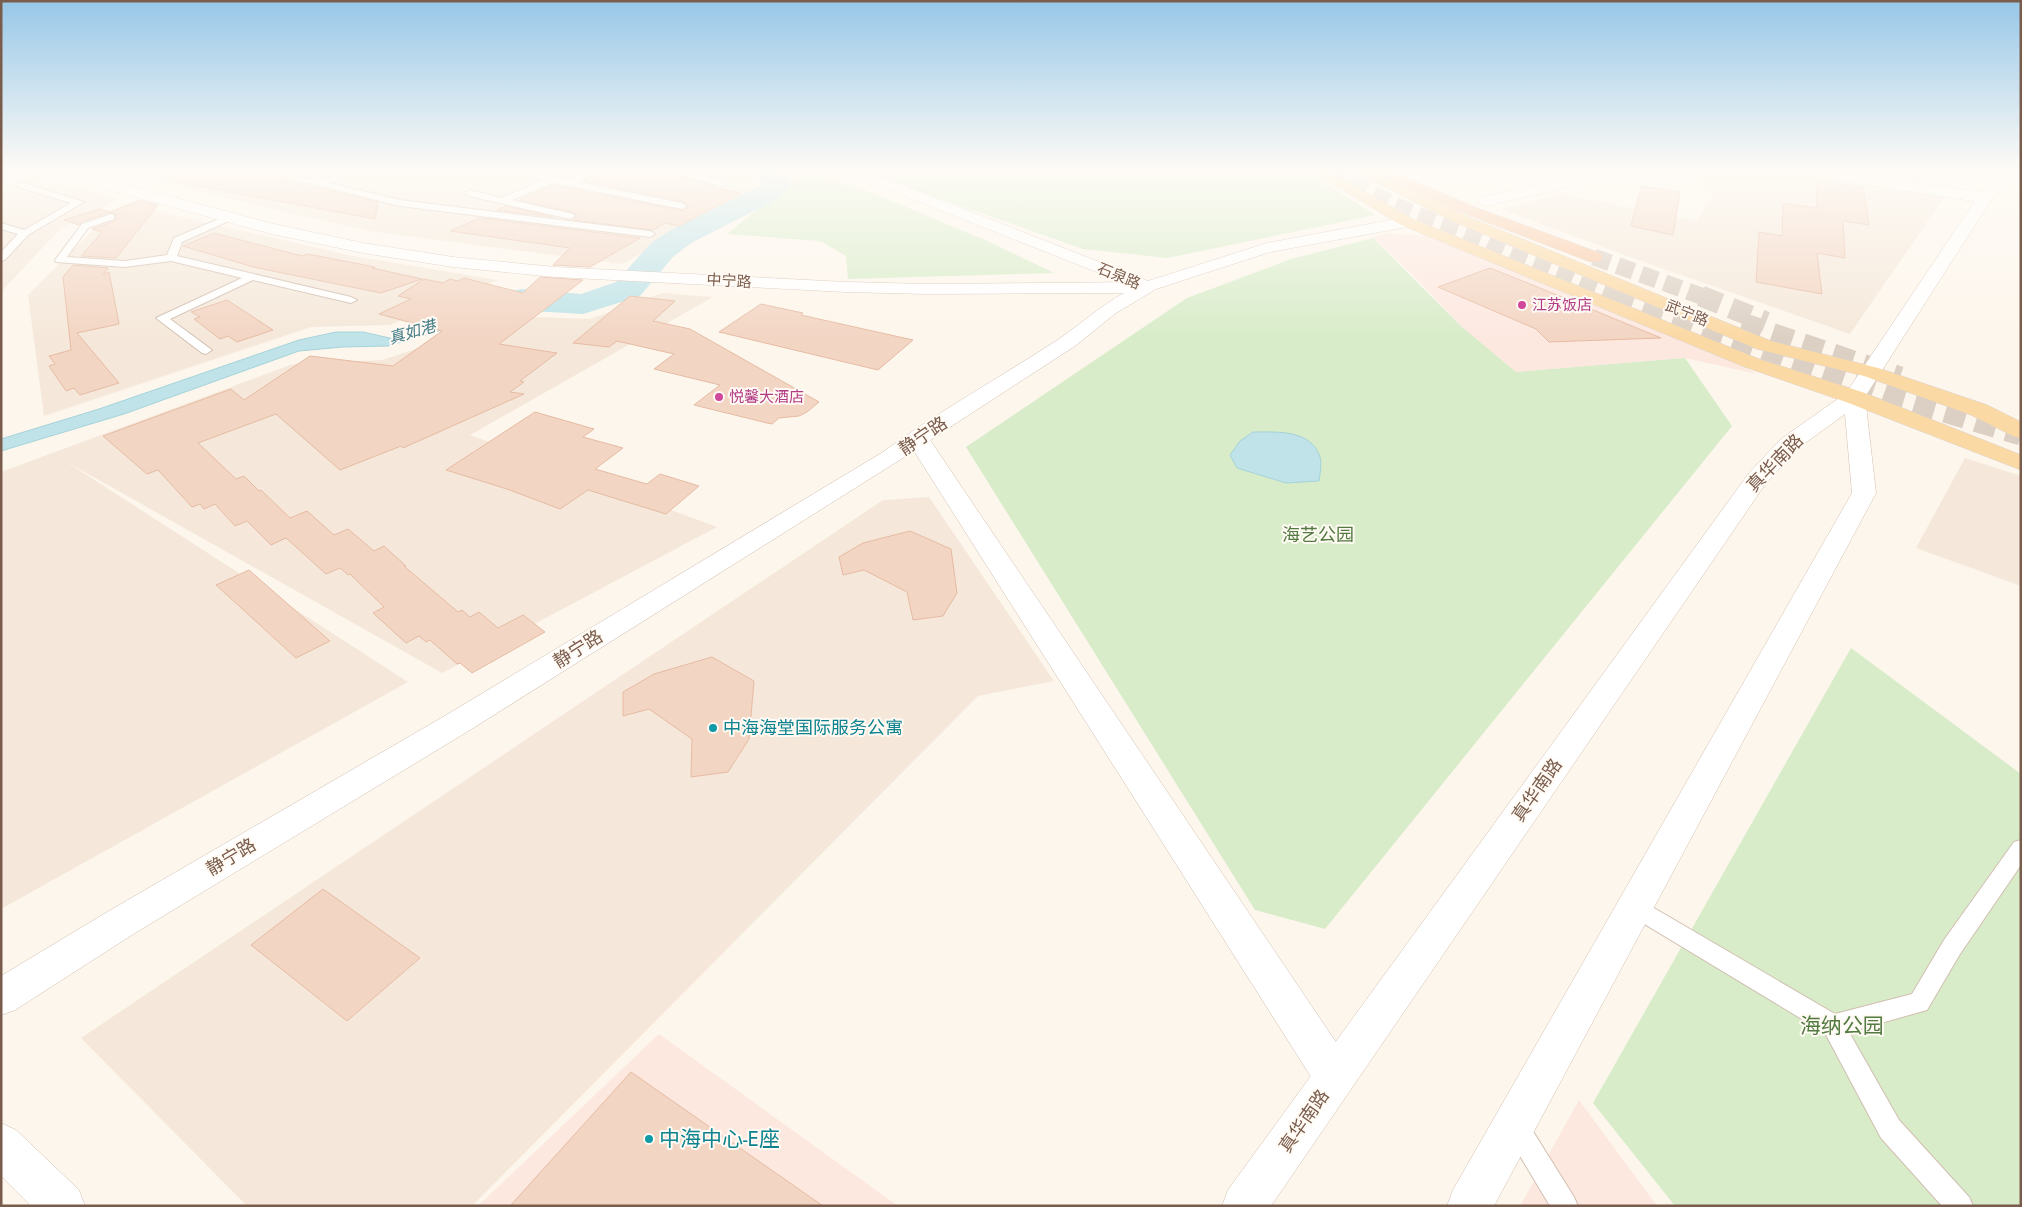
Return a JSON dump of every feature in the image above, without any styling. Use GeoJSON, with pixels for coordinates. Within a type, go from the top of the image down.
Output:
{"type":"FeatureCollection","features":[{"type":"Feature","properties":{"kind":"highway"},"geometry":{"type":"LineString","coordinates":[[1512,226],[1594,257]]}},
{"type":"Feature","properties":{"kind":"main road"},"geometry":{"type":"LineString","coordinates":[[1418,226],[1752,362],[1862,384]]}},
{"type":"Feature","properties":{"kind":"main road","name":"武宁路"},"geometry":{"type":"LineString","coordinates":[[1478,226],[1862,384],[2021,463]]}},
{"type":"Feature","properties":{"kind":"main road","name":"武宁路"},"geometry":{"type":"LineString","coordinates":[[1862,384],[1979,410],[2021,431]]}},
{"type":"Feature","properties":{"kind":"street","name":"中宁路"},"geometry":{"type":"LineString","coordinates":[[265,226],[363,248],[453,262],[555,272],[846,287],[926,289],[1147,287],[1267,248],[1384,226]]}},
{"type":"Feature","properties":{"kind":"street","name":"石泉路"},"geometry":{"type":"LineString","coordinates":[[993,226],[1147,287]]}},
{"type":"Feature","properties":{"kind":"street","name":"真华南路"},"geometry":{"type":"LineString","coordinates":[[1244,1206],[1757,478],[1789,444],[1862,384],[1966,226]]}},
{"type":"Feature","properties":{"kind":"street","name":"静宁路"},"geometry":{"type":"LineString","coordinates":[[1,998],[122,922],[459,722],[891,457],[917,438],[1068,342],[1109,309],[1147,287]]}},
{"type":"Feature","properties":{"kind":"street"},"geometry":{"type":"LineString","coordinates":[[1469,1206],[1864,493],[1862,384]]}},
{"type":"Feature","properties":{"kind":"street"},"geometry":{"type":"LineString","coordinates":[[917,438],[1335,1077]]}},
{"type":"Feature","properties":{"kind":"street"},"geometry":{"type":"LineString","coordinates":[[1,1145],[63,1206]]}},
{"type":"Feature","properties":{"kind":"lane"},"geometry":{"type":"LineString","coordinates":[[2,226],[24,233]]}},
{"type":"Feature","properties":{"kind":"lane"},"geometry":{"type":"LineString","coordinates":[[1,258],[24,233],[36,226]]}},
{"type":"Feature","properties":{"kind":"lane"},"geometry":{"type":"LineString","coordinates":[[85,226],[60,260],[124,264],[171,258],[351,300]]}},
{"type":"Feature","properties":{"kind":"lane"},"geometry":{"type":"LineString","coordinates":[[171,258],[178,240],[209,226]]}},
{"type":"Feature","properties":{"kind":"lane"},"geometry":{"type":"LineString","coordinates":[[586,226],[650,234],[617,226]]}},
{"type":"Feature","properties":{"kind":"lane"},"geometry":{"type":"LineString","coordinates":[[206,350],[162,318],[252,277]]}},
{"type":"Feature","properties":{"kind":"lane"},"geometry":{"type":"LineString","coordinates":[[1833,1025],[1919,1003],[1952,947],[2021,848]]}},
{"type":"Feature","properties":{"kind":"lane"},"geometry":{"type":"LineString","coordinates":[[1634,907],[1833,1025],[1890,1129],[1960,1206]]}},
{"type":"Feature","properties":{"kind":"lane"},"geometry":{"type":"LineString","coordinates":[[1514,1124],[1565,1206]]}},
{"type":"Feature","properties":{"kind":"shaded area"},"geometry":{"type":"Polygon","coordinates":[[[1,226],[64,226],[61,228],[1,292],[1,226]]]}},
{"type":"Feature","properties":{"kind":"shaded area"},"geometry":{"type":"Polygon","coordinates":[[[99,226],[224,226],[353,256],[498,280],[390,325],[311,327],[44,416],[28,295],[99,226]]]}},
{"type":"Feature","properties":{"kind":"shaded area"},"geometry":{"type":"Polygon","coordinates":[[[349,226],[690,226],[622,264],[369,231],[349,226]]]}},
{"type":"Feature","properties":{"kind":"shaded area"},"geometry":{"type":"Polygon","coordinates":[[[1547,226],[1924,226],[1850,334],[1547,226]]]}},
{"type":"Feature","properties":{"kind":"shaded area"},"geometry":{"type":"Polygon","coordinates":[[[1385,233],[1426,236],[1734,362],[1757,374],[1685,358],[1516,372],[1462,327],[1414,276],[1373,238],[1385,233]]]}},
{"type":"Feature","properties":{"kind":"shaded area"},"geometry":{"type":"Polygon","coordinates":[[[662,293],[713,297],[470,435],[717,527],[442,673],[65,461],[408,682],[1,909],[1,472],[293,364],[383,360],[512,316],[590,319],[662,293]]]}},
{"type":"Feature","properties":{"kind":"shaded area"},"geometry":{"type":"Polygon","coordinates":[[[1965,458],[2021,476],[2021,586],[1916,548],[1965,458]]]}},
{"type":"Feature","properties":{"kind":"shaded area"},"geometry":{"type":"Polygon","coordinates":[[[929,497],[1054,681],[978,696],[472,1206],[247,1206],[81,1038],[883,500],[929,497]]]}},
{"type":"Feature","properties":{"kind":"shaded area"},"geometry":{"type":"Polygon","coordinates":[[[659,1034],[898,1206],[478,1206],[659,1034]]]}},
{"type":"Feature","properties":{"kind":"shaded area"},"geometry":{"type":"Polygon","coordinates":[[[1579,1100],[1657,1206],[1520,1206],[1579,1100]]]}},
{"type":"Feature","properties":{"kind":"green space"},"geometry":{"type":"Polygon","coordinates":[[[737,226],[952,226],[1054,273],[848,279],[846,256],[820,241],[727,234],[737,226]]]}},
{"type":"Feature","properties":{"kind":"green space"},"geometry":{"type":"Polygon","coordinates":[[[1019,226],[1321,226],[1167,258],[1083,249],[1019,226]]]}},
{"type":"Feature","properties":{"kind":"green space","name":"海艺公园"},"geometry":{"type":"Polygon","coordinates":[[[1373,238],[1462,327],[1516,372],[1685,358],[1732,426],[1325,929],[1255,910],[966,447],[1187,298],[1291,259],[1373,238]]]}},
{"type":"Feature","properties":{"kind":"green space","name":"海纳公园"},"geometry":{"type":"Polygon","coordinates":[[[1851,648],[2021,774],[2021,1206],[1675,1206],[1593,1103],[1851,648]]]}},
{"type":"Feature","properties":{"kind":"water"},"geometry":{"type":"Polygon","coordinates":[[[692,226],[710,226],[697,234],[665,260],[643,290],[588,308],[558,308],[516,304],[445,329],[388,346],[343,347],[299,351],[124,414],[1,451],[1,439],[99,409],[299,340],[336,332],[363,332],[394,339],[523,295],[583,304],[628,290],[633,284],[643,260],[677,235],[692,226]]]}},
{"type":"Feature","properties":{"kind":"water"},"geometry":{"type":"Polygon","coordinates":[[[1253,432],[1292,434],[1309,441],[1320,457],[1319,481],[1286,483],[1237,468],[1230,455],[1240,441],[1253,432]]]}},
{"type":"Feature","properties":{"kind":"building"},"geometry":{"type":"Polygon","coordinates":[[[100,226],[141,226],[116,258],[81,256],[102,232],[92,229],[100,226]]]}},
{"type":"Feature","properties":{"kind":"building"},"geometry":{"type":"Polygon","coordinates":[[[461,226],[547,226],[640,238],[590,267],[553,265],[570,248],[450,231],[461,226]]]}},
{"type":"Feature","properties":{"kind":"building"},"geometry":{"type":"Polygon","coordinates":[[[624,226],[659,226],[653,230],[624,226]]]}},
{"type":"Feature","properties":{"kind":"building"},"geometry":{"type":"Polygon","coordinates":[[[1633,226],[1674,226],[1673,235],[1633,226]]]}},
{"type":"Feature","properties":{"kind":"building"},"geometry":{"type":"Polygon","coordinates":[[[1782,226],[1843,226],[1845,258],[1817,253],[1822,294],[1756,282],[1759,232],[1782,236],[1782,226]]]}},
{"type":"Feature","properties":{"kind":"building"},"geometry":{"type":"Polygon","coordinates":[[[214,233],[302,256],[308,254],[375,267],[372,268],[422,279],[381,293],[253,267],[183,246],[214,233]]]}},
{"type":"Feature","properties":{"kind":"building"},"geometry":{"type":"Polygon","coordinates":[[[73,265],[108,268],[103,275],[109,272],[119,324],[77,333],[119,383],[80,395],[74,388],[66,391],[49,366],[55,364],[49,356],[71,350],[63,277],[73,265]]]}},
{"type":"Feature","properties":{"kind":"building"},"geometry":{"type":"Polygon","coordinates":[[[1490,268],[1661,338],[1549,342],[1536,329],[1438,287],[1490,268]]]}},
{"type":"Feature","properties":{"kind":"building"},"geometry":{"type":"Polygon","coordinates":[[[540,277],[583,280],[499,344],[557,353],[520,381],[524,382],[510,392],[524,394],[403,448],[401,446],[340,470],[276,414],[198,443],[236,479],[244,476],[290,518],[307,511],[334,535],[348,529],[374,551],[384,546],[406,566],[404,566],[458,612],[462,610],[470,617],[479,612],[498,628],[523,615],[545,632],[472,673],[460,663],[457,664],[430,640],[426,642],[419,636],[406,643],[373,613],[384,607],[350,574],[348,575],[340,568],[326,574],[286,538],[271,545],[247,521],[235,526],[215,504],[204,509],[200,504],[192,507],[158,470],[147,474],[103,436],[231,389],[244,400],[310,356],[393,366],[442,331],[379,314],[411,299],[398,296],[424,279],[443,283],[450,279],[458,281],[464,278],[523,293],[540,277]]]}},
{"type":"Feature","properties":{"kind":"building"},"geometry":{"type":"Polygon","coordinates":[[[630,296],[675,301],[653,321],[690,329],[819,402],[799,416],[779,418],[772,424],[767,423],[694,405],[720,385],[654,369],[674,354],[617,341],[609,347],[573,343],[630,296]]]}},
{"type":"Feature","properties":{"kind":"building"},"geometry":{"type":"Polygon","coordinates":[[[227,300],[273,330],[237,342],[228,336],[220,339],[194,319],[200,317],[191,312],[227,300]]]}},
{"type":"Feature","properties":{"kind":"building"},"geometry":{"type":"Polygon","coordinates":[[[761,304],[913,340],[878,370],[719,332],[761,304]]]}},
{"type":"Feature","properties":{"kind":"building"},"geometry":{"type":"Polygon","coordinates":[[[535,412],[594,429],[583,437],[623,448],[595,469],[647,484],[660,474],[699,486],[666,514],[588,490],[560,509],[507,489],[446,470],[535,412]]]}},
{"type":"Feature","properties":{"kind":"building"},"geometry":{"type":"Polygon","coordinates":[[[910,531],[951,549],[957,593],[943,616],[913,620],[907,592],[864,570],[843,575],[839,557],[863,543],[910,531]]]}},
{"type":"Feature","properties":{"kind":"building"},"geometry":{"type":"Polygon","coordinates":[[[249,570],[330,641],[296,658],[216,585],[249,570]]]}},
{"type":"Feature","properties":{"kind":"building","name":"中海海堂国际服务公寓"},"geometry":{"type":"Polygon","coordinates":[[[712,657],[754,681],[749,739],[728,772],[691,777],[692,739],[649,709],[623,716],[623,692],[654,674],[712,657]]]}},
{"type":"Feature","properties":{"kind":"building"},"geometry":{"type":"Polygon","coordinates":[[[323,889],[420,958],[347,1021],[251,945],[323,889]]]}},
{"type":"Feature","properties":{"kind":"building","name":"中海中心-E座"},"geometry":{"type":"Polygon","coordinates":[[[631,1072],[823,1206],[510,1206],[631,1072]]]}},
{"type":"Feature","properties":{"kind":"waterway","name":"真如港"},"geometry":{"type":"LineString","coordinates":[[514,300],[583,304],[628,289],[662,250],[680,237],[701,226]]}},
{"type":"Feature","properties":{"kind":"tunnel"},"geometry":{"type":"LineString","coordinates":[[1445,226],[1616,297]]}},
{"type":"Feature","properties":{"kind":"tunnel"},"geometry":{"type":"LineString","coordinates":[[1594,257],[1704,297]]}},
{"type":"Feature","properties":{"kind":"tunnel"},"geometry":{"type":"LineString","coordinates":[[1613,296],[1901,399],[2021,435]]}},
{"type":"Feature","properties":{"kind":"tunnel"},"geometry":{"type":"LineString","coordinates":[[1701,296],[1766,322]]}},
{"type":"Feature","properties":{"kind":"tunnel"},"geometry":{"type":"LineString","coordinates":[[1742,323],[1900,377]]}},
{"type":"Feature","properties":{"kind":"place","name":"江苏饭店"},"geometry":{"type":"Point","coordinates":[1522,305]}},
{"type":"Feature","properties":{"kind":"place","name":"悦馨大酒店"},"geometry":{"type":"Point","coordinates":[719,397]}},
{"type":"Feature","properties":{"kind":"place","name":"中海海堂国际服务公寓"},"geometry":{"type":"Point","coordinates":[713,728]}},
{"type":"Feature","properties":{"kind":"place","name":"中海中心-E座"},"geometry":{"type":"Point","coordinates":[649,1139]}}]}
